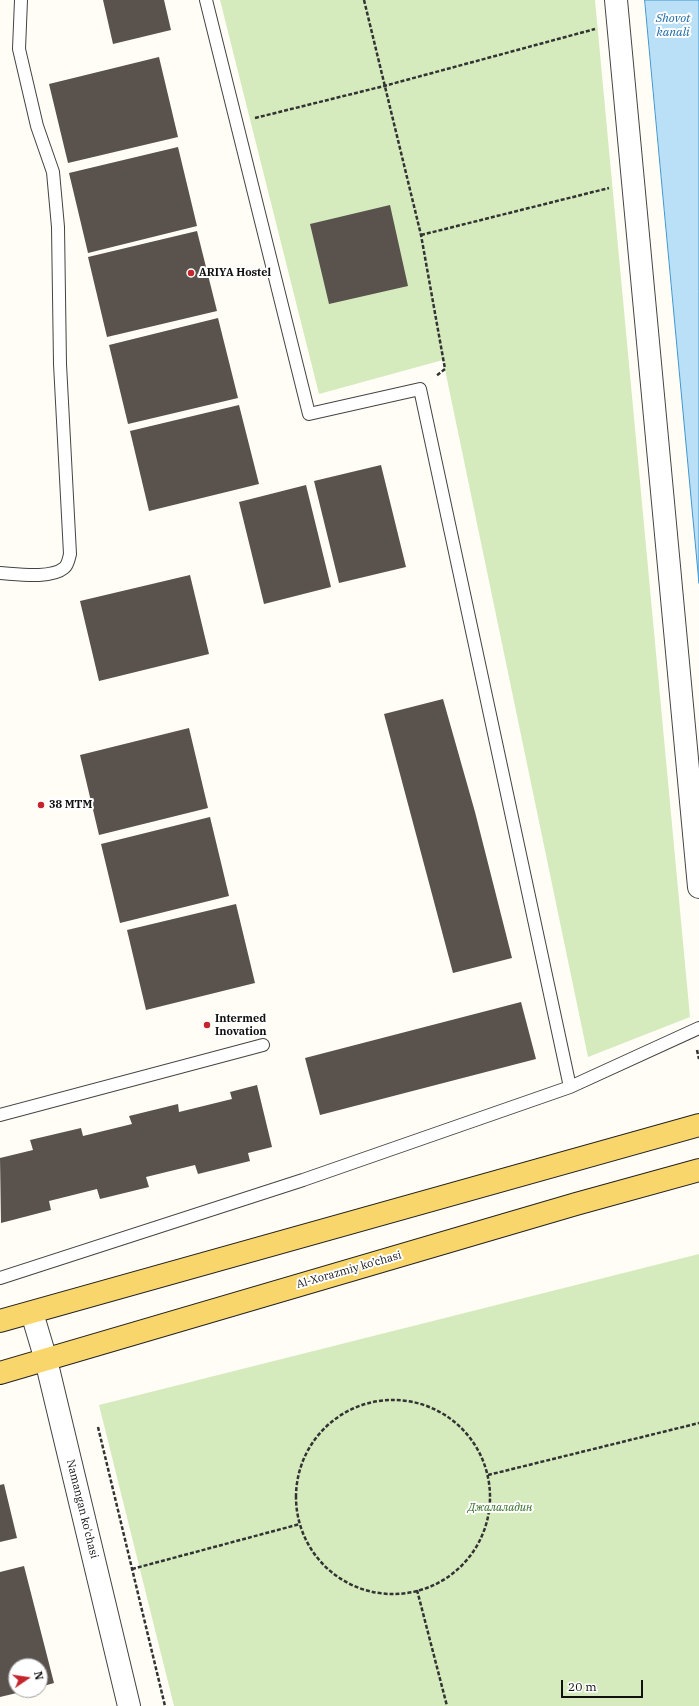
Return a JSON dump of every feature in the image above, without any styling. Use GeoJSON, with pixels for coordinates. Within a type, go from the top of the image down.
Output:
{"type":"FeatureCollection","features":[{"type":"Feature","properties":{"kind":"main road"},"geometry":{"type":"LineString","coordinates":[[0,1322],[699,1125]]}},
{"type":"Feature","properties":{"kind":"main road","name":"Al-Xorazmiy ko’chasi"},"geometry":{"type":"LineString","coordinates":[[0,1372],[46,1360],[576,1204],[699,1170]]}},
{"type":"Feature","properties":{"kind":"street"},"geometry":{"type":"LineString","coordinates":[[616,0],[699,887]]}},
{"type":"Feature","properties":{"kind":"street","name":"Namangan ko'chasi"},"geometry":{"type":"LineString","coordinates":[[32,1313],[46,1360],[129,1706]]}},
{"type":"Feature","properties":{"kind":"lane"},"geometry":{"type":"LineString","coordinates":[[0,574],[48,575],[66,567],[70,554],[60,364],[58,227],[53,172],[37,126],[19,48],[21,0]]}},
{"type":"Feature","properties":{"kind":"lane"},"geometry":{"type":"LineString","coordinates":[[206,0],[309,414],[420,389],[570,1087]]}},
{"type":"Feature","properties":{"kind":"lane"},"geometry":{"type":"LineString","coordinates":[[0,1278],[303,1180],[570,1087],[699,1028]]}},
{"type":"Feature","properties":{"kind":"lane"},"geometry":{"type":"LineString","coordinates":[[0,1115],[263,1045]]}},
{"type":"Feature","properties":{"kind":"path"},"geometry":{"type":"LineString","coordinates":[[364,0],[421,236],[445,369],[420,389]]}},
{"type":"Feature","properties":{"kind":"path"},"geometry":{"type":"LineString","coordinates":[[237,123],[384,86],[618,22]]}},
{"type":"Feature","properties":{"kind":"path"},"geometry":{"type":"LineString","coordinates":[[421,236],[633,182]]}},
{"type":"Feature","properties":{"kind":"path"},"geometry":{"type":"LineString","coordinates":[[400,1400],[430,1406],[456,1423],[476,1446],[488,1475],[490,1508],[481,1540],[461,1567],[434,1586],[401,1594],[368,1591],[338,1577],[314,1554],[300,1524],[296,1493],[302,1462],[318,1436],[341,1415],[369,1403],[400,1400]]}},
{"type":"Feature","properties":{"kind":"path"},"geometry":{"type":"LineString","coordinates":[[488,1475],[699,1423]]}},
{"type":"Feature","properties":{"kind":"path"},"geometry":{"type":"LineString","coordinates":[[98,1427],[165,1706]]}},
{"type":"Feature","properties":{"kind":"path"},"geometry":{"type":"LineString","coordinates":[[132,1569],[300,1524]]}},
{"type":"Feature","properties":{"kind":"path"},"geometry":{"type":"LineString","coordinates":[[417,1590],[447,1706]]}},
{"type":"Feature","properties":{"kind":"green space"},"geometry":{"type":"Polygon","coordinates":[[[220,0],[595,0],[690,1017],[588,1057],[443,360],[319,394],[220,0]]]}},
{"type":"Feature","properties":{"kind":"green space","name":"Джалаладин"},"geometry":{"type":"Polygon","coordinates":[[[699,1254],[699,1706],[174,1706],[99,1405],[699,1254]]]}},
{"type":"Feature","properties":{"kind":"water","name":"Shovot kanali"},"geometry":{"type":"Polygon","coordinates":[[[645,0],[699,0],[699,583],[645,0]]]}},
{"type":"Feature","properties":{"kind":"building"},"geometry":{"type":"Polygon","coordinates":[[[103,0],[164,0],[171,30],[113,44],[103,0]]]}},
{"type":"Feature","properties":{"kind":"building"},"geometry":{"type":"Polygon","coordinates":[[[159,57],[178,137],[68,163],[49,84],[159,57]]]}},
{"type":"Feature","properties":{"kind":"building"},"geometry":{"type":"Polygon","coordinates":[[[178,147],[197,226],[88,253],[69,173],[178,147]]]}},
{"type":"Feature","properties":{"kind":"building"},"geometry":{"type":"Polygon","coordinates":[[[390,205],[408,286],[329,304],[310,224],[390,205]]]}},
{"type":"Feature","properties":{"kind":"building"},"geometry":{"type":"Polygon","coordinates":[[[197,231],[217,311],[107,337],[88,257],[197,231]]]}},
{"type":"Feature","properties":{"kind":"building"},"geometry":{"type":"Polygon","coordinates":[[[218,318],[238,398],[128,424],[109,345],[218,318]]]}},
{"type":"Feature","properties":{"kind":"building"},"geometry":{"type":"Polygon","coordinates":[[[239,405],[259,484],[149,511],[130,431],[239,405]]]}},
{"type":"Feature","properties":{"kind":"building"},"geometry":{"type":"Polygon","coordinates":[[[381,465],[406,567],[339,583],[314,481],[381,465]]]}},
{"type":"Feature","properties":{"kind":"building"},"geometry":{"type":"Polygon","coordinates":[[[306,485],[331,587],[264,604],[239,502],[306,485]]]}},
{"type":"Feature","properties":{"kind":"building"},"geometry":{"type":"Polygon","coordinates":[[[190,575],[209,654],[99,681],[80,601],[190,575]]]}},
{"type":"Feature","properties":{"kind":"building"},"geometry":{"type":"Polygon","coordinates":[[[443,699],[475,812],[512,958],[453,973],[384,714],[443,699]]]}},
{"type":"Feature","properties":{"kind":"building"},"geometry":{"type":"Polygon","coordinates":[[[189,728],[208,808],[99,835],[80,755],[189,728]]]}},
{"type":"Feature","properties":{"kind":"building"},"geometry":{"type":"Polygon","coordinates":[[[210,817],[229,896],[120,923],[101,844],[210,817]]]}},
{"type":"Feature","properties":{"kind":"building"},"geometry":{"type":"Polygon","coordinates":[[[236,904],[255,983],[146,1010],[127,930],[236,904]]]}},
{"type":"Feature","properties":{"kind":"building"},"geometry":{"type":"Polygon","coordinates":[[[521,1002],[536,1059],[320,1115],[305,1058],[521,1002]]]}},
{"type":"Feature","properties":{"kind":"building"},"geometry":{"type":"Polygon","coordinates":[[[257,1085],[272,1147],[248,1153],[250,1161],[198,1174],[195,1165],[146,1177],[149,1187],[100,1199],[97,1189],[49,1201],[51,1210],[1,1223],[0,1158],[33,1150],[30,1140],[81,1128],[83,1136],[132,1124],[129,1116],[178,1104],[179,1112],[232,1099],[230,1092],[257,1085]]]}},
{"type":"Feature","properties":{"kind":"building"},"geometry":{"type":"Polygon","coordinates":[[[4,1484],[17,1538],[0,1542],[0,1485],[4,1484]]]}},
{"type":"Feature","properties":{"kind":"building"},"geometry":{"type":"Polygon","coordinates":[[[24,1566],[48,1658],[8,1658],[8,1695],[0,1697],[0,1572],[24,1566]]]}},
{"type":"Feature","properties":{"kind":"building"},"geometry":{"type":"Polygon","coordinates":[[[48,1660],[54,1683],[48,1685],[48,1660]]]}},
{"type":"Feature","properties":{"kind":"place","name":"ARIYA Hostel"},"geometry":{"type":"Point","coordinates":[191,273]}},
{"type":"Feature","properties":{"kind":"place","name":"38 MTM"},"geometry":{"type":"Point","coordinates":[41,805]}},
{"type":"Feature","properties":{"kind":"place","name":"Intermed Inovation"},"geometry":{"type":"Point","coordinates":[207,1025]}}]}
